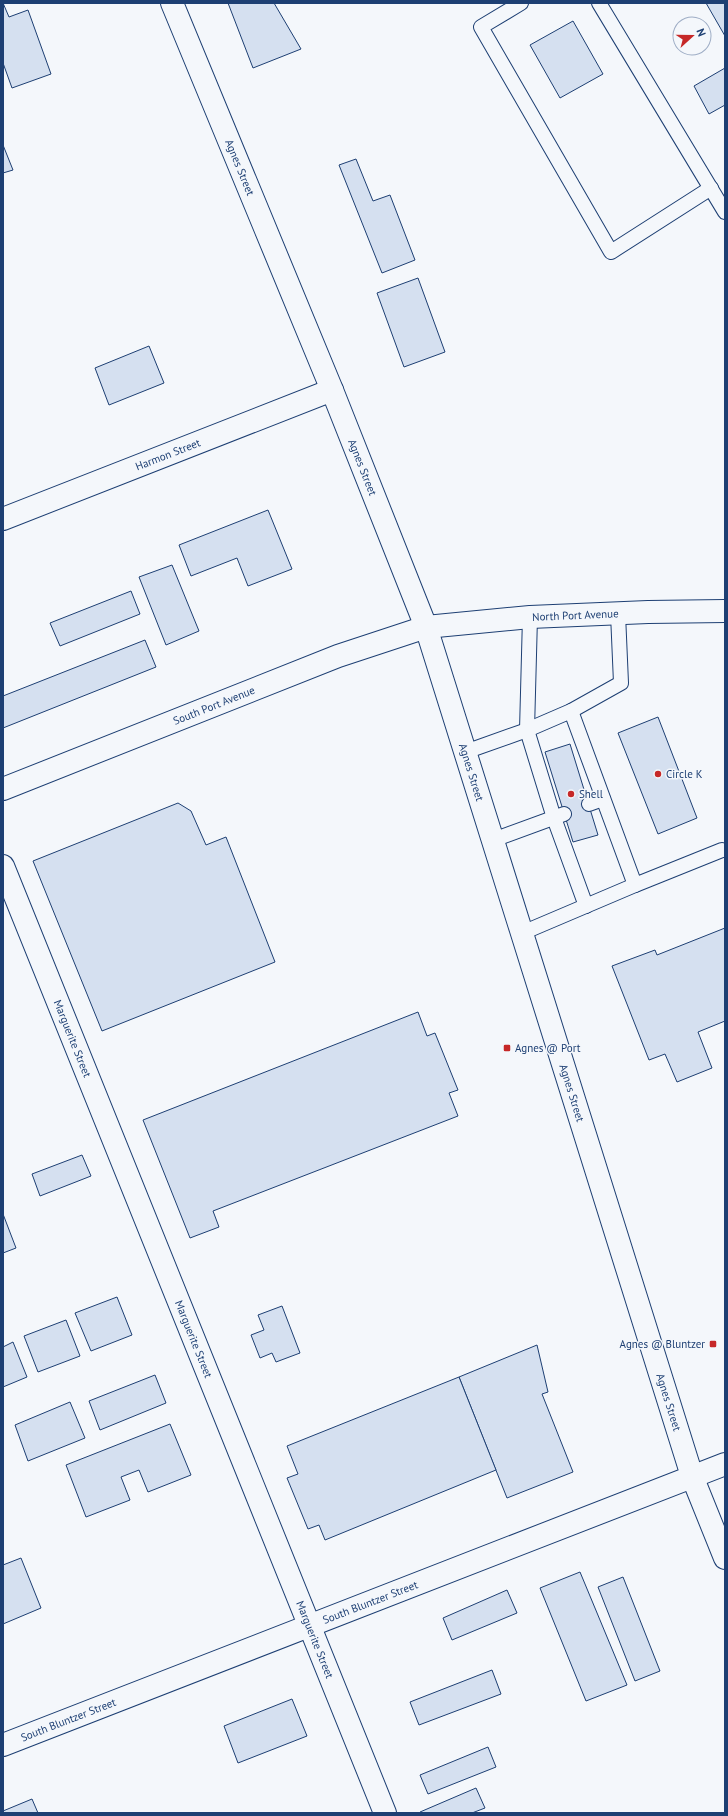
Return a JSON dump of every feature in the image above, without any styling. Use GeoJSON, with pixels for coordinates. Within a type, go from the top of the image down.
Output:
{"type":"FeatureCollection","features":[{"type":"Feature","properties":{"kind":"main road","name":"Agnes Street"},"geometry":{"type":"LineString","coordinates":[[172,3],[332,390],[426,626],[692,1476],[725,1558]]}},
{"type":"Feature","properties":{"kind":"main road","name":"Harmon Street"},"geometry":{"type":"LineString","coordinates":[[3,519],[332,390]]}},
{"type":"Feature","properties":{"kind":"main road","name":"North Port Avenue"},"geometry":{"type":"LineString","coordinates":[[426,626],[530,618],[725,611]]}},
{"type":"Feature","properties":{"kind":"main road","name":"South Port Avenue"},"geometry":{"type":"LineString","coordinates":[[3,789],[338,656],[426,626]]}},
{"type":"Feature","properties":{"kind":"main road","name":"Marguerite Street"},"geometry":{"type":"LineString","coordinates":[[3,866],[385,1813]]}},
{"type":"Feature","properties":{"kind":"main road","name":"South Bluntzer Street"},"geometry":{"type":"LineString","coordinates":[[3,1745],[725,1464]]}},
{"type":"Feature","properties":{"kind":"lane"},"geometry":{"type":"LineString","coordinates":[[521,3],[481,27],[611,252],[710,188]]}},
{"type":"Feature","properties":{"kind":"lane"},"geometry":{"type":"LineString","coordinates":[[599,3],[725,212]]}},
{"type":"Feature","properties":{"kind":"lane"},"geometry":{"type":"LineString","coordinates":[[466,752],[527,730],[570,711],[621,683],[618,614]]}},
{"type":"Feature","properties":{"kind":"lane"},"geometry":{"type":"LineString","coordinates":[[530,618],[527,730],[550,789],[586,906]]}},
{"type":"Feature","properties":{"kind":"lane"},"geometry":{"type":"LineString","coordinates":[[570,711],[587,776],[604,799],[635,885]]}},
{"type":"Feature","properties":{"kind":"lane"},"geometry":{"type":"LineString","coordinates":[[589,804],[604,799]]}},
{"type":"Feature","properties":{"kind":"lane"},"geometry":{"type":"LineString","coordinates":[[493,840],[559,816]]}},
{"type":"Feature","properties":{"kind":"lane"},"geometry":{"type":"LineString","coordinates":[[522,933],[722,850]]}},
{"type":"Feature","properties":{"kind":"building"},"geometry":{"type":"Polygon","coordinates":[[[3,3],[9,17],[28,10],[51,74],[12,88],[3,63],[3,3]]]}},
{"type":"Feature","properties":{"kind":"building"},"geometry":{"type":"Polygon","coordinates":[[[228,3],[274,3],[301,49],[253,68],[228,3]]]}},
{"type":"Feature","properties":{"kind":"building"},"geometry":{"type":"Polygon","coordinates":[[[706,3],[725,3],[725,36],[706,3]]]}},
{"type":"Feature","properties":{"kind":"building"},"geometry":{"type":"Polygon","coordinates":[[[573,21],[603,74],[560,98],[530,45],[573,21]]]}},
{"type":"Feature","properties":{"kind":"building"},"geometry":{"type":"Polygon","coordinates":[[[725,68],[725,105],[709,114],[694,86],[725,68]]]}},
{"type":"Feature","properties":{"kind":"building"},"geometry":{"type":"Polygon","coordinates":[[[3,145],[13,170],[3,173],[3,145]]]}},
{"type":"Feature","properties":{"kind":"building"},"geometry":{"type":"Polygon","coordinates":[[[356,159],[373,201],[390,195],[415,260],[382,273],[339,165],[356,159]]]}},
{"type":"Feature","properties":{"kind":"building"},"geometry":{"type":"Polygon","coordinates":[[[418,278],[445,352],[404,367],[377,293],[418,278]]]}},
{"type":"Feature","properties":{"kind":"building"},"geometry":{"type":"Polygon","coordinates":[[[149,346],[164,383],[109,405],[95,368],[149,346]]]}},
{"type":"Feature","properties":{"kind":"building"},"geometry":{"type":"Polygon","coordinates":[[[268,510],[292,569],[248,586],[237,558],[191,576],[179,545],[268,510]]]}},
{"type":"Feature","properties":{"kind":"building"},"geometry":{"type":"Polygon","coordinates":[[[172,565],[199,631],[166,645],[139,577],[172,565]]]}},
{"type":"Feature","properties":{"kind":"building"},"geometry":{"type":"Polygon","coordinates":[[[131,591],[140,614],[60,646],[50,623],[131,591]]]}},
{"type":"Feature","properties":{"kind":"building"},"geometry":{"type":"Polygon","coordinates":[[[145,640],[156,667],[3,728],[3,696],[145,640]]]}},
{"type":"Feature","properties":{"kind":"building"},"geometry":{"type":"Polygon","coordinates":[[[658,717],[697,818],[658,834],[618,733],[658,717]]]}},
{"type":"Feature","properties":{"kind":"building"},"geometry":{"type":"Polygon","coordinates":[[[570,744],[598,835],[573,842],[545,752],[570,744]]]}},
{"type":"Feature","properties":{"kind":"building"},"geometry":{"type":"Polygon","coordinates":[[[178,803],[191,811],[206,845],[226,837],[275,962],[102,1031],[33,861],[178,803]]]}},
{"type":"Feature","properties":{"kind":"building"},"geometry":{"type":"Polygon","coordinates":[[[725,928],[725,1021],[698,1032],[712,1068],[677,1082],[665,1054],[649,1060],[612,966],[655,950],[657,955],[725,928]]]}},
{"type":"Feature","properties":{"kind":"building"},"geometry":{"type":"Polygon","coordinates":[[[418,1012],[427,1036],[435,1033],[458,1090],[449,1093],[458,1116],[213,1211],[219,1227],[190,1238],[143,1120],[418,1012]]]}},
{"type":"Feature","properties":{"kind":"building"},"geometry":{"type":"Polygon","coordinates":[[[82,1155],[91,1176],[40,1196],[32,1174],[82,1155]]]}},
{"type":"Feature","properties":{"kind":"building"},"geometry":{"type":"Polygon","coordinates":[[[3,1214],[16,1248],[3,1253],[3,1214]]]}},
{"type":"Feature","properties":{"kind":"building"},"geometry":{"type":"Polygon","coordinates":[[[117,1297],[132,1335],[91,1351],[75,1313],[117,1297]]]}},
{"type":"Feature","properties":{"kind":"building"},"geometry":{"type":"Polygon","coordinates":[[[282,1306],[300,1353],[276,1362],[272,1353],[260,1358],[251,1335],[264,1330],[258,1315],[282,1306]]]}},
{"type":"Feature","properties":{"kind":"building"},"geometry":{"type":"Polygon","coordinates":[[[66,1320],[80,1356],[38,1372],[24,1336],[66,1320]]]}},
{"type":"Feature","properties":{"kind":"building"},"geometry":{"type":"Polygon","coordinates":[[[13,1342],[27,1377],[3,1387],[3,1347],[13,1342]]]}},
{"type":"Feature","properties":{"kind":"building"},"geometry":{"type":"Polygon","coordinates":[[[537,1345],[548,1392],[542,1394],[573,1472],[507,1498],[459,1377],[537,1345]]]}},
{"type":"Feature","properties":{"kind":"building"},"geometry":{"type":"Polygon","coordinates":[[[155,1375],[166,1403],[100,1430],[89,1401],[155,1375]]]}},
{"type":"Feature","properties":{"kind":"building"},"geometry":{"type":"Polygon","coordinates":[[[459,1377],[496,1470],[325,1540],[319,1525],[308,1529],[287,1478],[298,1474],[287,1446],[459,1377]]]}},
{"type":"Feature","properties":{"kind":"building"},"geometry":{"type":"Polygon","coordinates":[[[70,1402],[85,1438],[28,1461],[15,1425],[70,1402]]]}},
{"type":"Feature","properties":{"kind":"building"},"geometry":{"type":"Polygon","coordinates":[[[170,1424],[191,1475],[148,1492],[139,1470],[121,1477],[130,1500],[86,1517],[66,1465],[170,1424]]]}},
{"type":"Feature","properties":{"kind":"building"},"geometry":{"type":"Polygon","coordinates":[[[21,1558],[41,1608],[3,1624],[3,1565],[21,1558]]]}},
{"type":"Feature","properties":{"kind":"building"},"geometry":{"type":"Polygon","coordinates":[[[580,1572],[627,1685],[586,1701],[540,1588],[580,1572]]]}},
{"type":"Feature","properties":{"kind":"building"},"geometry":{"type":"Polygon","coordinates":[[[623,1577],[660,1671],[635,1681],[598,1587],[623,1577]]]}},
{"type":"Feature","properties":{"kind":"building"},"geometry":{"type":"Polygon","coordinates":[[[507,1590],[517,1613],[452,1640],[443,1618],[507,1590]]]}},
{"type":"Feature","properties":{"kind":"building"},"geometry":{"type":"Polygon","coordinates":[[[492,1670],[501,1694],[419,1725],[410,1702],[492,1670]]]}},
{"type":"Feature","properties":{"kind":"building"},"geometry":{"type":"Polygon","coordinates":[[[292,1699],[307,1736],[238,1763],[224,1726],[292,1699]]]}},
{"type":"Feature","properties":{"kind":"building"},"geometry":{"type":"Polygon","coordinates":[[[488,1747],[496,1767],[428,1794],[420,1775],[488,1747]]]}},
{"type":"Feature","properties":{"kind":"building"},"geometry":{"type":"Polygon","coordinates":[[[476,1788],[485,1808],[472,1813],[420,1813],[420,1812],[476,1788]]]}},
{"type":"Feature","properties":{"kind":"building"},"geometry":{"type":"Polygon","coordinates":[[[32,1799],[38,1813],[3,1813],[3,1811],[32,1799]]]}},
{"type":"Feature","properties":{"kind":"place","name":"Circle K"},"geometry":{"type":"Point","coordinates":[658,774]}},
{"type":"Feature","properties":{"kind":"place","name":"Shell"},"geometry":{"type":"Point","coordinates":[571,794]}},
{"type":"Feature","properties":{"kind":"place","name":"Agnes @ Port"},"geometry":{"type":"Point","coordinates":[507,1048]}},
{"type":"Feature","properties":{"kind":"place","name":"Agnes @ Bluntzer"},"geometry":{"type":"Point","coordinates":[713,1344]}}]}
